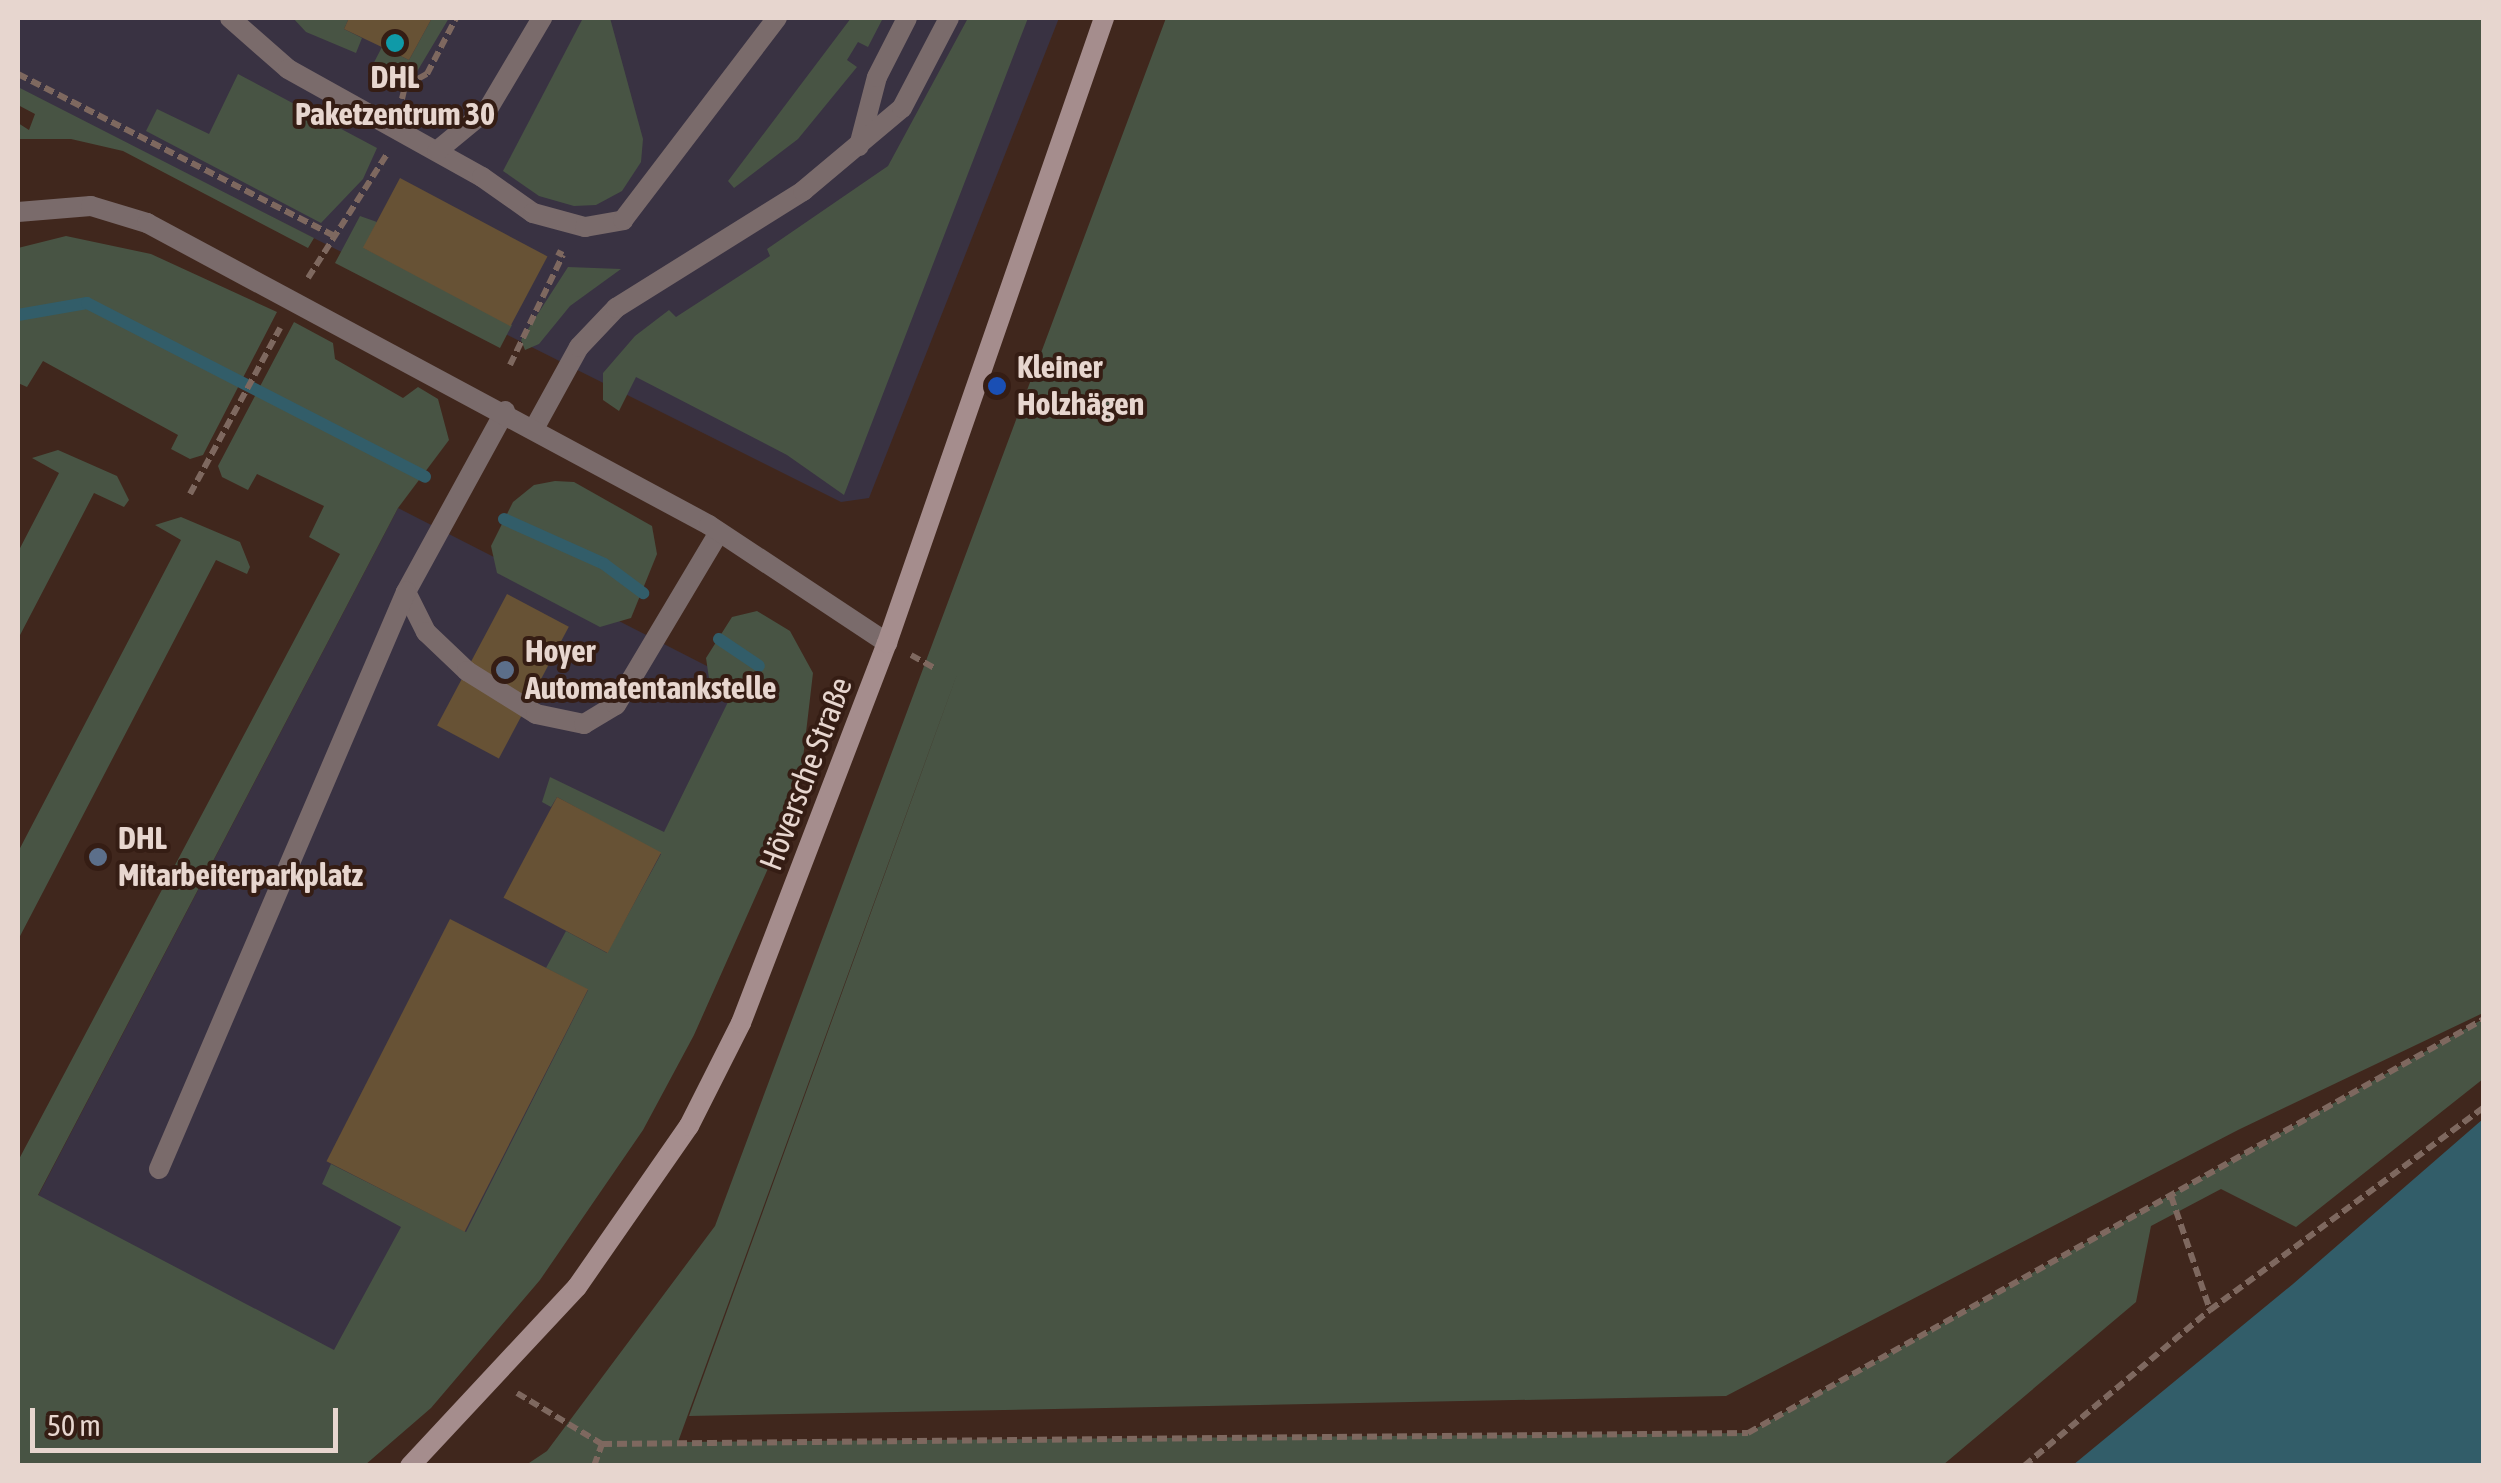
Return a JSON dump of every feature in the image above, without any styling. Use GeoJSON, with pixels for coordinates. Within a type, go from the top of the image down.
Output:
{"type":"FeatureCollection","features":[{"type":"Feature","properties":{"kind":"street"},"geometry":{"type":"LineString","coordinates":[[230,18],[288,68],[437,151],[533,212],[585,227],[624,220],[777,18]]}},
{"type":"Feature","properties":{"kind":"street"},"geometry":{"type":"LineString","coordinates":[[437,151],[488,109],[542,18]]}},
{"type":"Feature","properties":{"kind":"street"},"geometry":{"type":"LineString","coordinates":[[858,148],[877,76],[907,18]]}},
{"type":"Feature","properties":{"kind":"street"},"geometry":{"type":"LineString","coordinates":[[535,427],[579,348],[616,308],[803,191],[902,108],[949,18]]}},
{"type":"Feature","properties":{"kind":"street","name":"Höversche Straße"},"geometry":{"type":"LineString","coordinates":[[410,1466],[498,1378],[577,1286],[689,1126],[770,954],[888,642],[1104,18]]}},
{"type":"Feature","properties":{"kind":"street"},"geometry":{"type":"LineString","coordinates":[[18,212],[91,206],[147,223],[535,427],[719,532],[888,642]]}},
{"type":"Feature","properties":{"kind":"street"},"geometry":{"type":"LineString","coordinates":[[159,1170],[406,592],[505,411]]}},
{"type":"Feature","properties":{"kind":"street"},"geometry":{"type":"LineString","coordinates":[[406,592],[426,632],[467,671],[536,714],[584,724],[616,705],[719,532]]}},
{"type":"Feature","properties":{"kind":"path"},"geometry":{"type":"LineString","coordinates":[[18,74],[334,236]]}},
{"type":"Feature","properties":{"kind":"path"},"geometry":{"type":"LineString","coordinates":[[385,161],[401,170]]}},
{"type":"Feature","properties":{"kind":"path"},"geometry":{"type":"LineString","coordinates":[[510,365],[563,256],[547,247]]}},
{"type":"Feature","properties":{"kind":"path"},"geometry":{"type":"LineString","coordinates":[[190,494],[265,356]]}},
{"type":"Feature","properties":{"kind":"path"},"geometry":{"type":"LineString","coordinates":[[498,1378],[539,1410],[602,1444],[1748,1433],[2484,1019]]}},
{"type":"Feature","properties":{"kind":"path"},"geometry":{"type":"LineString","coordinates":[[2024,1466],[2210,1310],[2484,1107]]}},
{"type":"Feature","properties":{"kind":"path"},"geometry":{"type":"LineString","coordinates":[[2171,1196],[2210,1310]]}},
{"type":"Feature","properties":{"kind":"path"},"geometry":{"type":"LineString","coordinates":[[594,1466],[602,1444]]}},
{"type":"Feature","properties":{"kind":"shaded area"},"geometry":{"type":"Polygon","coordinates":[[[18,18],[1059,18],[869,498],[841,502],[18,90],[18,18]]]}},
{"type":"Feature","properties":{"kind":"shaded area"},"geometry":{"type":"Polygon","coordinates":[[[398,508],[787,707],[401,1370],[18,1465],[18,1234],[398,508]]]}},
{"type":"Feature","properties":{"kind":"green space"},"geometry":{"type":"Polygon","coordinates":[[[293,18],[349,18],[344,29],[362,38],[356,53],[306,32],[293,18]]]}},
{"type":"Feature","properties":{"kind":"green space"},"geometry":{"type":"Polygon","coordinates":[[[432,18],[449,18],[415,75],[387,81],[368,74],[382,47],[409,60],[432,18]]]}},
{"type":"Feature","properties":{"kind":"green space"},"geometry":{"type":"Polygon","coordinates":[[[583,18],[610,18],[643,139],[641,162],[622,191],[596,205],[574,206],[539,196],[503,171],[583,18]]]}},
{"type":"Feature","properties":{"kind":"green space"},"geometry":{"type":"Polygon","coordinates":[[[851,18],[883,18],[868,47],[858,42],[847,60],[857,67],[798,139],[734,188],[728,181],[851,18]]]}},
{"type":"Feature","properties":{"kind":"green space"},"geometry":{"type":"Polygon","coordinates":[[[968,18],[1028,18],[844,495],[787,455],[636,377],[619,411],[603,400],[603,373],[635,336],[669,310],[676,317],[770,256],[767,249],[888,166],[968,18]]]}},
{"type":"Feature","properties":{"kind":"green space"},"geometry":{"type":"Polygon","coordinates":[[[1166,18],[2483,18],[2483,1013],[2238,1130],[1726,1396],[689,1416],[960,666],[678,1442],[1748,1433],[2483,1019],[2483,1079],[2296,1227],[2221,1189],[2151,1226],[2136,1302],[1943,1465],[526,1465],[547,1451],[715,1226],[1166,18]]]}},
{"type":"Feature","properties":{"kind":"green space"},"geometry":{"type":"Polygon","coordinates":[[[238,74],[377,148],[363,179],[321,223],[146,131],[157,109],[209,134],[238,74]]]}},
{"type":"Feature","properties":{"kind":"green space"},"geometry":{"type":"Polygon","coordinates":[[[18,87],[314,238],[308,248],[123,151],[71,139],[18,139],[18,123],[29,130],[35,114],[18,105],[18,87]]]}},
{"type":"Feature","properties":{"kind":"green space"},"geometry":{"type":"Polygon","coordinates":[[[360,216],[377,222],[364,248],[512,325],[500,348],[335,263],[360,216]]]}},
{"type":"Feature","properties":{"kind":"green space"},"geometry":{"type":"Polygon","coordinates":[[[66,236],[151,254],[277,312],[203,455],[190,459],[171,449],[178,435],[43,361],[27,387],[18,383],[18,248],[66,236]]]}},
{"type":"Feature","properties":{"kind":"green space"},"geometry":{"type":"Polygon","coordinates":[[[568,267],[621,269],[570,306],[539,344],[525,350],[521,340],[568,267]]]}},
{"type":"Feature","properties":{"kind":"green space"},"geometry":{"type":"Polygon","coordinates":[[[294,322],[333,343],[335,359],[403,398],[418,387],[438,399],[449,440],[398,508],[38,1195],[334,1350],[401,1227],[322,1184],[331,1164],[466,1232],[588,990],[546,968],[566,931],[607,953],[661,854],[557,797],[551,807],[542,802],[550,777],[664,832],[728,702],[711,692],[706,658],[732,617],[757,611],[790,631],[813,673],[798,801],[694,1035],[643,1130],[540,1280],[431,1408],[365,1465],[18,1466],[18,1161],[340,554],[309,537],[324,506],[257,474],[248,490],[222,477],[218,466],[294,322]]]}},
{"type":"Feature","properties":{"kind":"green space"},"geometry":{"type":"Polygon","coordinates":[[[58,450],[117,476],[129,500],[124,507],[94,493],[18,639],[18,552],[59,473],[32,458],[58,450]]]}},
{"type":"Feature","properties":{"kind":"green space"},"geometry":{"type":"Polygon","coordinates":[[[574,482],[652,526],[657,554],[631,618],[600,627],[497,573],[491,546],[513,502],[534,485],[574,482]]]}},
{"type":"Feature","properties":{"kind":"green space"},"geometry":{"type":"Polygon","coordinates":[[[181,517],[240,542],[250,567],[247,574],[216,560],[18,940],[18,852],[181,540],[155,525],[181,517]]]}},
{"type":"Feature","properties":{"kind":"water"},"geometry":{"type":"Polygon","coordinates":[[[2483,1119],[2483,1465],[2073,1465],[2293,1284],[2483,1119]]]}},
{"type":"Feature","properties":{"kind":"building","name":"DHL Paketzentrum 30"},"geometry":{"type":"Polygon","coordinates":[[[349,18],[432,18],[409,60],[344,29],[349,18]]]}},
{"type":"Feature","properties":{"kind":"building"},"geometry":{"type":"Polygon","coordinates":[[[400,178],[547,256],[510,326],[363,248],[400,178]]]}},
{"type":"Feature","properties":{"kind":"building"},"geometry":{"type":"Polygon","coordinates":[[[507,594],[569,627],[499,758],[437,726],[507,594]]]}},
{"type":"Feature","properties":{"kind":"building"},"geometry":{"type":"Polygon","coordinates":[[[557,797],[661,852],[608,953],[503,898],[557,797]]]}},
{"type":"Feature","properties":{"kind":"building"},"geometry":{"type":"Polygon","coordinates":[[[450,919],[588,989],[465,1232],[327,1161],[450,919]]]}},
{"type":"Feature","properties":{"kind":"waterway"},"geometry":{"type":"LineString","coordinates":[[18,315],[87,303],[425,477]]}},
{"type":"Feature","properties":{"kind":"waterway"},"geometry":{"type":"LineString","coordinates":[[504,519],[604,564],[643,593]]}},
{"type":"Feature","properties":{"kind":"waterway"},"geometry":{"type":"LineString","coordinates":[[719,639],[759,666]]}},
{"type":"Feature","properties":{"kind":"place","name":"DHL Paketzentrum 30"},"geometry":{"type":"Point","coordinates":[395,43]}},
{"type":"Feature","properties":{"kind":"place","name":"Kleiner Holzhägen"},"geometry":{"type":"Point","coordinates":[997,386]}},
{"type":"Feature","properties":{"kind":"place","name":"Hoyer Automatentankstelle"},"geometry":{"type":"Point","coordinates":[505,670]}},
{"type":"Feature","properties":{"kind":"place","name":"DHL Mitarbeiterparkplatz"},"geometry":{"type":"Point","coordinates":[98,857]}}]}
